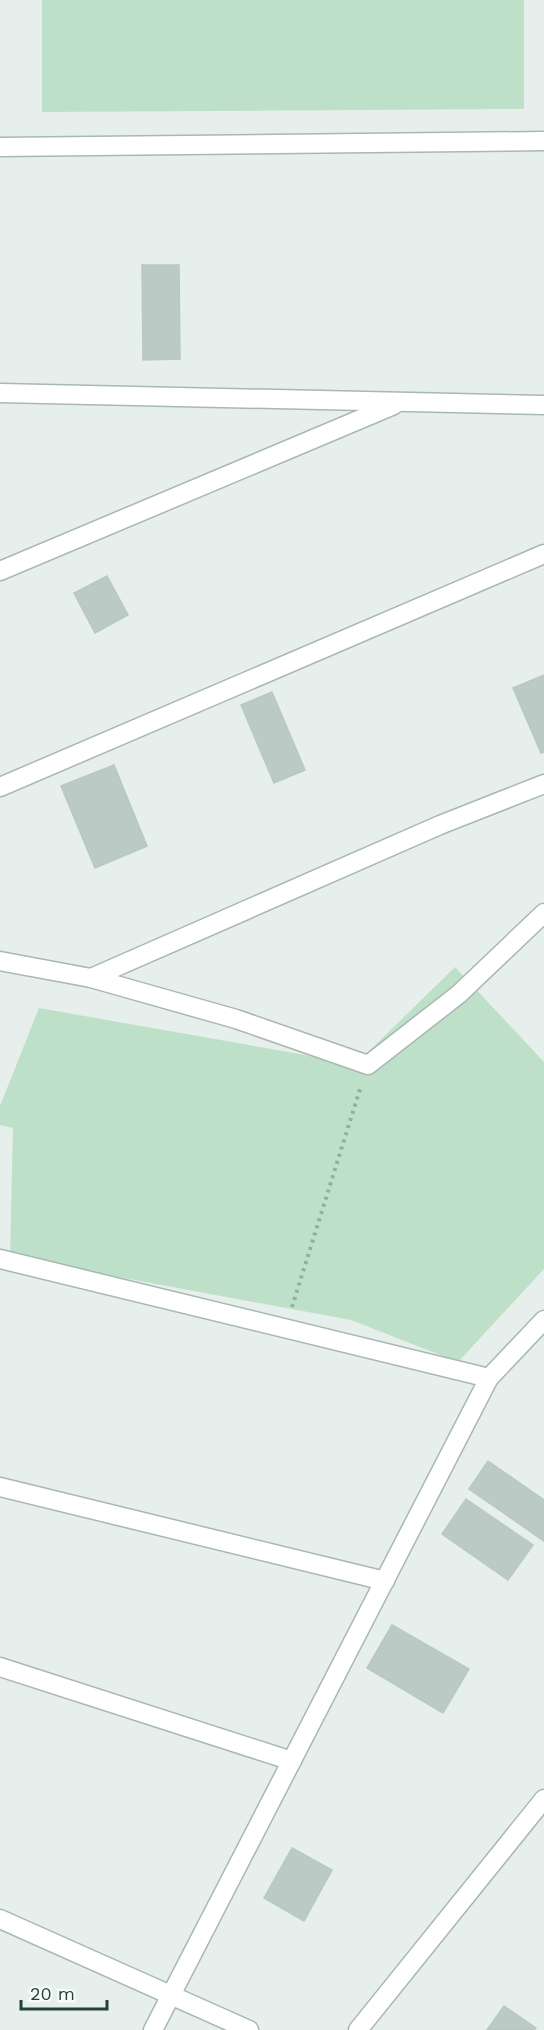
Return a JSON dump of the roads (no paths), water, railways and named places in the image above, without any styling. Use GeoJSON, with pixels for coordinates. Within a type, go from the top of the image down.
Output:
{"type":"FeatureCollection","features":[{"type":"Feature","properties":{"kind":"street"},"geometry":{"type":"LineString","coordinates":[[0,147],[544,141]]}},
{"type":"Feature","properties":{"kind":"street"},"geometry":{"type":"LineString","coordinates":[[0,393],[544,405]]}},
{"type":"Feature","properties":{"kind":"street"},"geometry":{"type":"LineString","coordinates":[[0,571],[401,402]]}},
{"type":"Feature","properties":{"kind":"street"},"geometry":{"type":"LineString","coordinates":[[0,787],[544,554]]}},
{"type":"Feature","properties":{"kind":"street"},"geometry":{"type":"LineString","coordinates":[[91,978],[440,825],[544,784]]}},
{"type":"Feature","properties":{"kind":"street"},"geometry":{"type":"LineString","coordinates":[[0,961],[91,978],[236,1019],[368,1065],[459,994],[544,913]]}},
{"type":"Feature","properties":{"kind":"street"},"geometry":{"type":"LineString","coordinates":[[0,1259],[489,1378]]}},
{"type":"Feature","properties":{"kind":"street"},"geometry":{"type":"LineString","coordinates":[[153,2030],[489,1378],[544,1320]]}},
{"type":"Feature","properties":{"kind":"street"},"geometry":{"type":"LineString","coordinates":[[0,1487],[385,1581]]}},
{"type":"Feature","properties":{"kind":"street"},"geometry":{"type":"LineString","coordinates":[[0,1666],[292,1761]]}},
{"type":"Feature","properties":{"kind":"street"},"geometry":{"type":"LineString","coordinates":[[358,2030],[544,1799]]}},
{"type":"Feature","properties":{"kind":"street"},"geometry":{"type":"LineString","coordinates":[[0,1919],[249,2030]]}}]}
